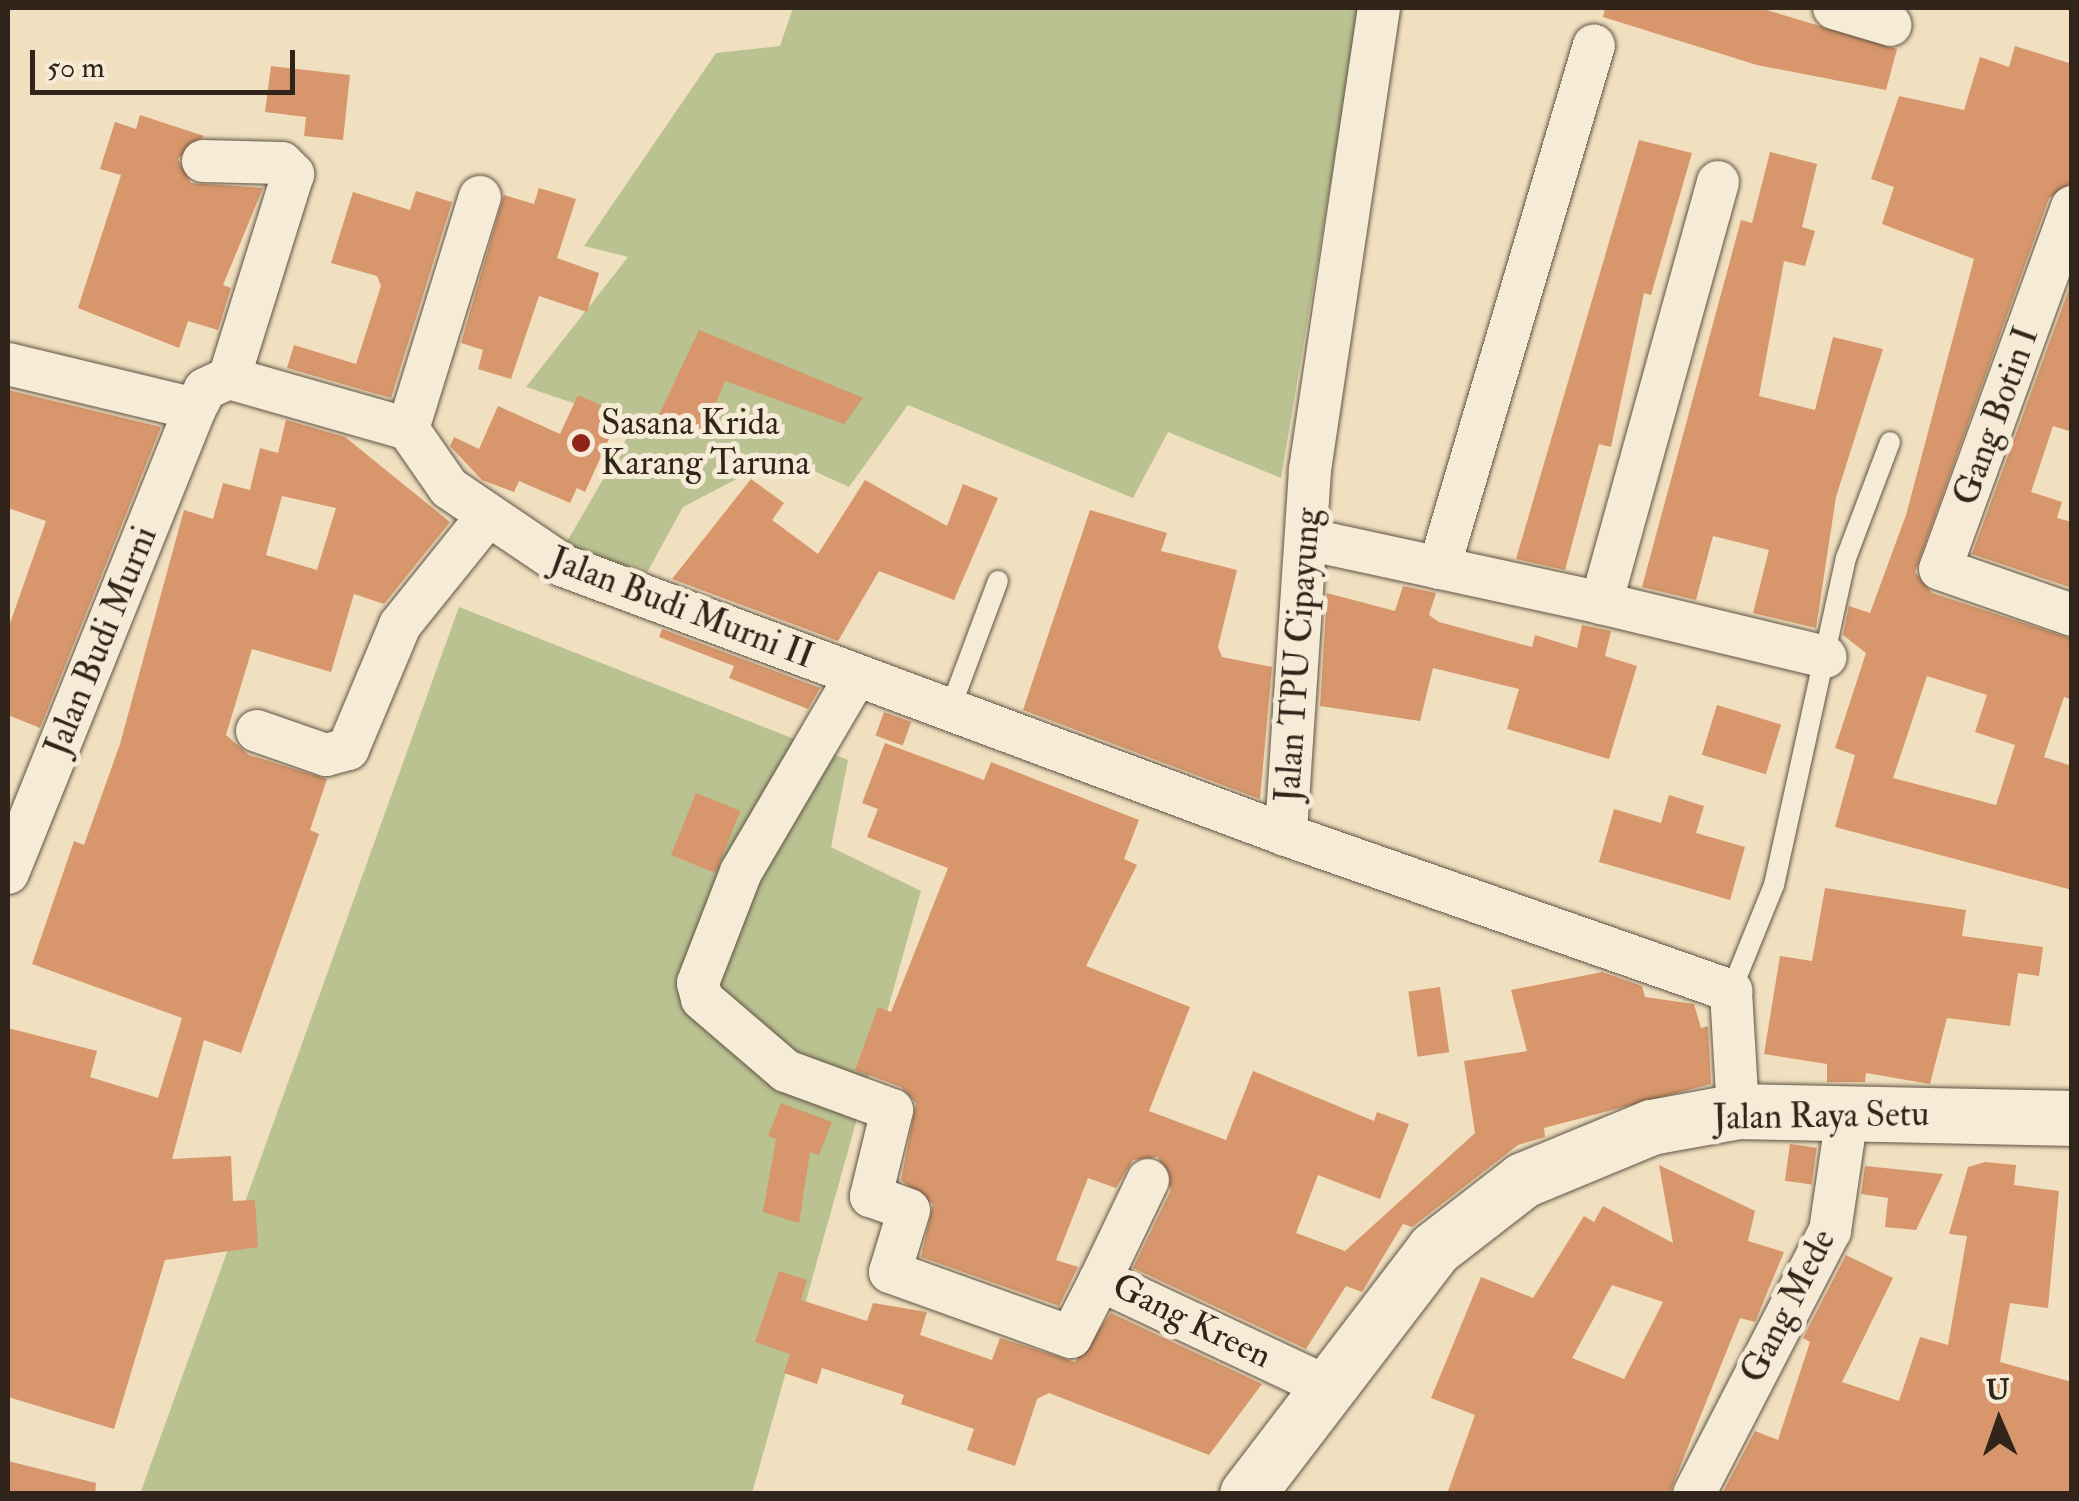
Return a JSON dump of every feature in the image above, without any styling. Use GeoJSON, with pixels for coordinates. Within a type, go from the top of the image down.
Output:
{"type":"FeatureCollection","features":[{"type":"Feature","properties":{"kind":"street","name":"Jalan TPU Cipayung"},"geometry":{"type":"LineString","coordinates":[[1380,8],[1306,539],[1286,835],[1731,992]]}},
{"type":"Feature","properties":{"kind":"street"},"geometry":{"type":"LineString","coordinates":[[1834,8],[1892,25]]}},
{"type":"Feature","properties":{"kind":"street"},"geometry":{"type":"LineString","coordinates":[[1439,568],[1594,45]]}},
{"type":"Feature","properties":{"kind":"street"},"geometry":{"type":"LineString","coordinates":[[202,162],[282,163],[293,174],[229,378]]}},
{"type":"Feature","properties":{"kind":"street"},"geometry":{"type":"LineString","coordinates":[[1601,603],[1718,182]]}},
{"type":"Feature","properties":{"kind":"street"},"geometry":{"type":"LineString","coordinates":[[8,364],[195,410],[204,389],[229,378],[408,429],[480,197]]}},
{"type":"Feature","properties":{"kind":"street","name":"Gang Botin I"},"geometry":{"type":"LineString","coordinates":[[2072,208],[2058,291],[1940,568],[2072,616]]}},
{"type":"Feature","properties":{"kind":"street","name":"Jalan Budi Murni"},"geometry":{"type":"LineString","coordinates":[[8,873],[195,410]]}},
{"type":"Feature","properties":{"kind":"street","name":"Jalan Budi Murni II"},"geometry":{"type":"LineString","coordinates":[[408,429],[426,461],[486,518],[564,566],[1286,835]]}},
{"type":"Feature","properties":{"kind":"street"},"geometry":{"type":"LineString","coordinates":[[257,731],[326,754],[348,748],[400,625],[486,518]]}},
{"type":"Feature","properties":{"kind":"street"},"geometry":{"type":"LineString","coordinates":[[1306,539],[1826,657]]}},
{"type":"Feature","properties":{"kind":"street"},"geometry":{"type":"LineString","coordinates":[[856,676],[740,872],[698,983],[702,999],[786,1071],[892,1110],[870,1196],[909,1210],[890,1272],[1071,1337],[1100,1280]]}},
{"type":"Feature","properties":{"kind":"street"},"geometry":{"type":"LineString","coordinates":[[1731,992],[1738,1112]]}},
{"type":"Feature","properties":{"kind":"street","name":"Jalan Raya Setu"},"geometry":{"type":"LineString","coordinates":[[1247,1494],[1325,1386],[1434,1250],[1523,1180],[1651,1127],[1738,1112],[1848,1110],[2072,1118]]}},
{"type":"Feature","properties":{"kind":"street","name":"Gang Mede"},"geometry":{"type":"LineString","coordinates":[[1694,1494],[1830,1231],[1848,1110]]}},
{"type":"Feature","properties":{"kind":"street","name":"Gang Kreen"},"geometry":{"type":"LineString","coordinates":[[1148,1180],[1100,1280],[1325,1386]]}},
{"type":"Feature","properties":{"kind":"lane"},"geometry":{"type":"LineString","coordinates":[[1731,992],[1774,886],[1846,558],[1890,442]]}},
{"type":"Feature","properties":{"kind":"lane"},"geometry":{"type":"LineString","coordinates":[[949,712],[998,581]]}},
{"type":"Feature","properties":{"kind":"green space"},"geometry":{"type":"Polygon","coordinates":[[[793,8],[1360,8],[1281,478],[1168,432],[1133,498],[908,405],[849,487],[781,456],[683,507],[637,591],[557,559],[635,424],[526,387],[628,257],[584,246],[716,53],[780,46],[793,8]]]}},
{"type":"Feature","properties":{"kind":"green space"},"geometry":{"type":"Polygon","coordinates":[[[459,607],[848,760],[831,847],[921,891],[752,1493],[140,1494],[459,607]]]}},
{"type":"Feature","properties":{"kind":"building"},"geometry":{"type":"Polygon","coordinates":[[[1605,8],[1760,8],[1897,49],[1886,90],[1757,65],[1603,17],[1605,8]]]}},
{"type":"Feature","properties":{"kind":"building"},"geometry":{"type":"Polygon","coordinates":[[[2015,46],[2072,64],[2072,183],[2049,198],[1915,572],[1932,593],[2072,639],[2072,700],[2064,697],[2044,757],[2072,766],[2072,890],[1835,827],[1855,755],[1835,748],[1866,653],[1843,635],[1849,606],[1870,613],[1906,515],[1974,259],[1882,224],[1894,187],[1871,179],[1899,96],[1964,110],[1980,57],[2009,67],[2015,46]],[[1927,676],[1893,778],[1996,805],[2015,745],[1975,732],[1987,695],[1927,676]]]}},
{"type":"Feature","properties":{"kind":"building"},"geometry":{"type":"Polygon","coordinates":[[[271,66],[350,75],[343,140],[304,136],[306,117],[265,112],[271,66]]]}},
{"type":"Feature","properties":{"kind":"building"},"geometry":{"type":"Polygon","coordinates":[[[140,115],[204,136],[178,159],[191,183],[263,188],[223,285],[231,288],[218,330],[188,321],[179,348],[78,308],[121,175],[100,169],[115,122],[136,129],[140,115]]]}},
{"type":"Feature","properties":{"kind":"building"},"geometry":{"type":"Polygon","coordinates":[[[1639,140],[1692,153],[1651,295],[1644,293],[1611,447],[1599,444],[1565,570],[1516,559],[1639,140]]]}},
{"type":"Feature","properties":{"kind":"building"},"geometry":{"type":"Polygon","coordinates":[[[1770,152],[1817,164],[1802,227],[1815,231],[1805,266],[1784,261],[1759,396],[1815,410],[1833,337],[1883,349],[1836,497],[1816,628],[1753,613],[1769,550],[1713,536],[1696,600],[1642,587],[1741,220],[1752,223],[1770,152]]]}},
{"type":"Feature","properties":{"kind":"building"},"geometry":{"type":"Polygon","coordinates":[[[539,188],[576,199],[557,258],[599,273],[587,312],[539,296],[511,379],[478,369],[483,350],[461,343],[504,195],[534,204],[539,188]]]}},
{"type":"Feature","properties":{"kind":"building"},"geometry":{"type":"Polygon","coordinates":[[[416,191],[452,202],[391,398],[287,368],[294,345],[356,364],[381,286],[377,276],[331,263],[353,192],[410,210],[416,191]]]}},
{"type":"Feature","properties":{"kind":"building"},"geometry":{"type":"Polygon","coordinates":[[[2072,281],[2072,432],[2053,426],[2031,492],[2062,502],[2057,518],[2072,522],[2072,588],[1972,554],[2072,281]]]}},
{"type":"Feature","properties":{"kind":"building"},"geometry":{"type":"Polygon","coordinates":[[[699,330],[863,398],[844,424],[725,381],[703,434],[659,415],[699,330]]]}},
{"type":"Feature","properties":{"kind":"building"},"geometry":{"type":"Polygon","coordinates":[[[8,390],[161,427],[40,728],[8,715],[8,629],[46,521],[8,508],[8,390]]]}},
{"type":"Feature","properties":{"kind":"building"},"geometry":{"type":"Polygon","coordinates":[[[578,395],[620,414],[585,492],[577,488],[570,503],[519,481],[514,492],[482,480],[450,446],[454,437],[479,449],[498,406],[560,434],[578,395]]]}},
{"type":"Feature","properties":{"kind":"building"},"geometry":{"type":"Polygon","coordinates":[[[286,420],[345,437],[450,522],[384,604],[354,594],[331,672],[252,649],[226,735],[249,755],[327,779],[310,830],[319,834],[241,1053],[204,1040],[172,1159],[231,1156],[233,1201],[255,1200],[258,1247],[165,1260],[114,1429],[8,1397],[8,1028],[97,1051],[90,1077],[158,1098],[182,1018],[32,964],[74,841],[84,845],[120,744],[184,510],[213,519],[223,483],[250,490],[260,448],[278,453],[286,420]],[[282,496],[266,555],[317,570],[336,508],[282,496]]]}},
{"type":"Feature","properties":{"kind":"building"},"geometry":{"type":"Polygon","coordinates":[[[751,479],[784,503],[772,520],[818,554],[865,480],[947,526],[963,484],[998,498],[954,600],[879,571],[838,641],[672,579],[751,479]]]}},
{"type":"Feature","properties":{"kind":"building"},"geometry":{"type":"Polygon","coordinates":[[[1090,510],[1167,533],[1161,551],[1237,570],[1218,647],[1222,657],[1272,667],[1260,799],[1023,710],[1090,510]]]}},
{"type":"Feature","properties":{"kind":"building"},"geometry":{"type":"Polygon","coordinates":[[[1403,586],[1436,593],[1429,615],[1439,622],[1532,647],[1535,635],[1577,648],[1582,625],[1611,631],[1605,656],[1637,666],[1609,759],[1507,729],[1519,689],[1433,668],[1420,721],[1320,706],[1327,593],[1395,611],[1403,586]]]}},
{"type":"Feature","properties":{"kind":"building"},"geometry":{"type":"Polygon","coordinates":[[[662,629],[820,688],[808,709],[729,678],[734,666],[659,637],[662,629]]]}},
{"type":"Feature","properties":{"kind":"building"},"geometry":{"type":"Polygon","coordinates":[[[1717,705],[1781,725],[1766,774],[1702,755],[1717,705]]]}},
{"type":"Feature","properties":{"kind":"building"},"geometry":{"type":"Polygon","coordinates":[[[884,712],[911,722],[903,745],[875,735],[884,712]]]}},
{"type":"Feature","properties":{"kind":"building"},"geometry":{"type":"Polygon","coordinates":[[[885,743],[984,780],[991,762],[1139,820],[1124,859],[1137,865],[1086,966],[1190,1007],[1149,1111],[1226,1140],[1253,1071],[1374,1121],[1377,1112],[1409,1124],[1380,1199],[1318,1175],[1296,1233],[1345,1251],[1475,1133],[1464,1061],[1527,1051],[1511,990],[1602,972],[1642,986],[1645,997],[1694,1004],[1701,1028],[1708,1026],[1711,1084],[1544,1128],[1545,1137],[1518,1145],[1412,1227],[1403,1224],[1362,1292],[1346,1286],[1306,1349],[1133,1268],[1171,1190],[1158,1157],[1133,1160],[1116,1188],[1088,1178],[1056,1260],[1078,1267],[1059,1306],[921,1257],[933,1204],[901,1180],[916,1103],[901,1087],[855,1070],[878,1007],[891,1012],[948,868],[867,837],[878,809],[862,803],[885,743]]]}},
{"type":"Feature","properties":{"kind":"building"},"geometry":{"type":"Polygon","coordinates":[[[696,793],[741,811],[715,873],[671,855],[696,793]]]}},
{"type":"Feature","properties":{"kind":"building"},"geometry":{"type":"Polygon","coordinates":[[[1669,795],[1704,806],[1696,833],[1745,847],[1730,900],[1599,862],[1614,809],[1661,823],[1669,795]]]}},
{"type":"Feature","properties":{"kind":"building"},"geometry":{"type":"Polygon","coordinates":[[[1825,888],[1966,910],[1962,936],[2043,947],[2039,976],[2018,973],[2010,1026],[1947,1018],[1930,1084],[1866,1073],[1865,1082],[1827,1082],[1827,1064],[1764,1054],[1780,956],[1812,961],[1825,888]]]}},
{"type":"Feature","properties":{"kind":"building"},"geometry":{"type":"Polygon","coordinates":[[[1440,987],[1449,1052],[1417,1057],[1408,991],[1440,987]]]}},
{"type":"Feature","properties":{"kind":"building"},"geometry":{"type":"Polygon","coordinates":[[[781,1103],[832,1122],[819,1155],[810,1152],[799,1223],[763,1212],[776,1139],[768,1136],[781,1103]]]}},
{"type":"Feature","properties":{"kind":"building"},"geometry":{"type":"Polygon","coordinates":[[[1790,1144],[1817,1148],[1812,1184],[1785,1181],[1790,1144]]]}},
{"type":"Feature","properties":{"kind":"building"},"geometry":{"type":"Polygon","coordinates":[[[1985,1162],[2016,1165],[2014,1185],[2059,1191],[2048,1308],[2010,1303],[2000,1362],[2072,1382],[2072,1494],[1722,1494],[1755,1431],[1778,1440],[1810,1342],[1803,1338],[1846,1255],[1893,1278],[1842,1382],[1899,1401],[1920,1337],[1948,1345],[1967,1236],[1949,1234],[1968,1167],[1985,1162]]]}},
{"type":"Feature","properties":{"kind":"building"},"geometry":{"type":"Polygon","coordinates":[[[1659,1165],[1755,1211],[1748,1241],[1784,1252],[1755,1322],[1740,1318],[1669,1494],[1447,1494],[1475,1415],[1431,1398],[1481,1277],[1533,1298],[1584,1216],[1594,1222],[1603,1206],[1673,1243],[1659,1165]],[[1612,1285],[1572,1358],[1624,1379],[1663,1302],[1612,1285]]]}},
{"type":"Feature","properties":{"kind":"building"},"geometry":{"type":"Polygon","coordinates":[[[1865,1166],[1943,1174],[1916,1230],[1885,1227],[1888,1198],[1861,1194],[1865,1166]]]}},
{"type":"Feature","properties":{"kind":"building"},"geometry":{"type":"Polygon","coordinates":[[[779,1271],[807,1280],[801,1300],[867,1321],[873,1303],[927,1312],[920,1335],[992,1360],[1000,1338],[1075,1362],[1111,1313],[1262,1384],[1209,1455],[1049,1393],[1037,1399],[1015,1466],[967,1450],[974,1429],[901,1404],[904,1395],[822,1368],[817,1384],[784,1373],[790,1354],[755,1342],[779,1271]]]}},
{"type":"Feature","properties":{"kind":"building"},"geometry":{"type":"Polygon","coordinates":[[[8,1461],[96,1483],[95,1494],[8,1494],[8,1461]]]}},
{"type":"Feature","properties":{"kind":"place","name":"Sasana Krida Karang Taruna"},"geometry":{"type":"Point","coordinates":[581,443]}}]}
